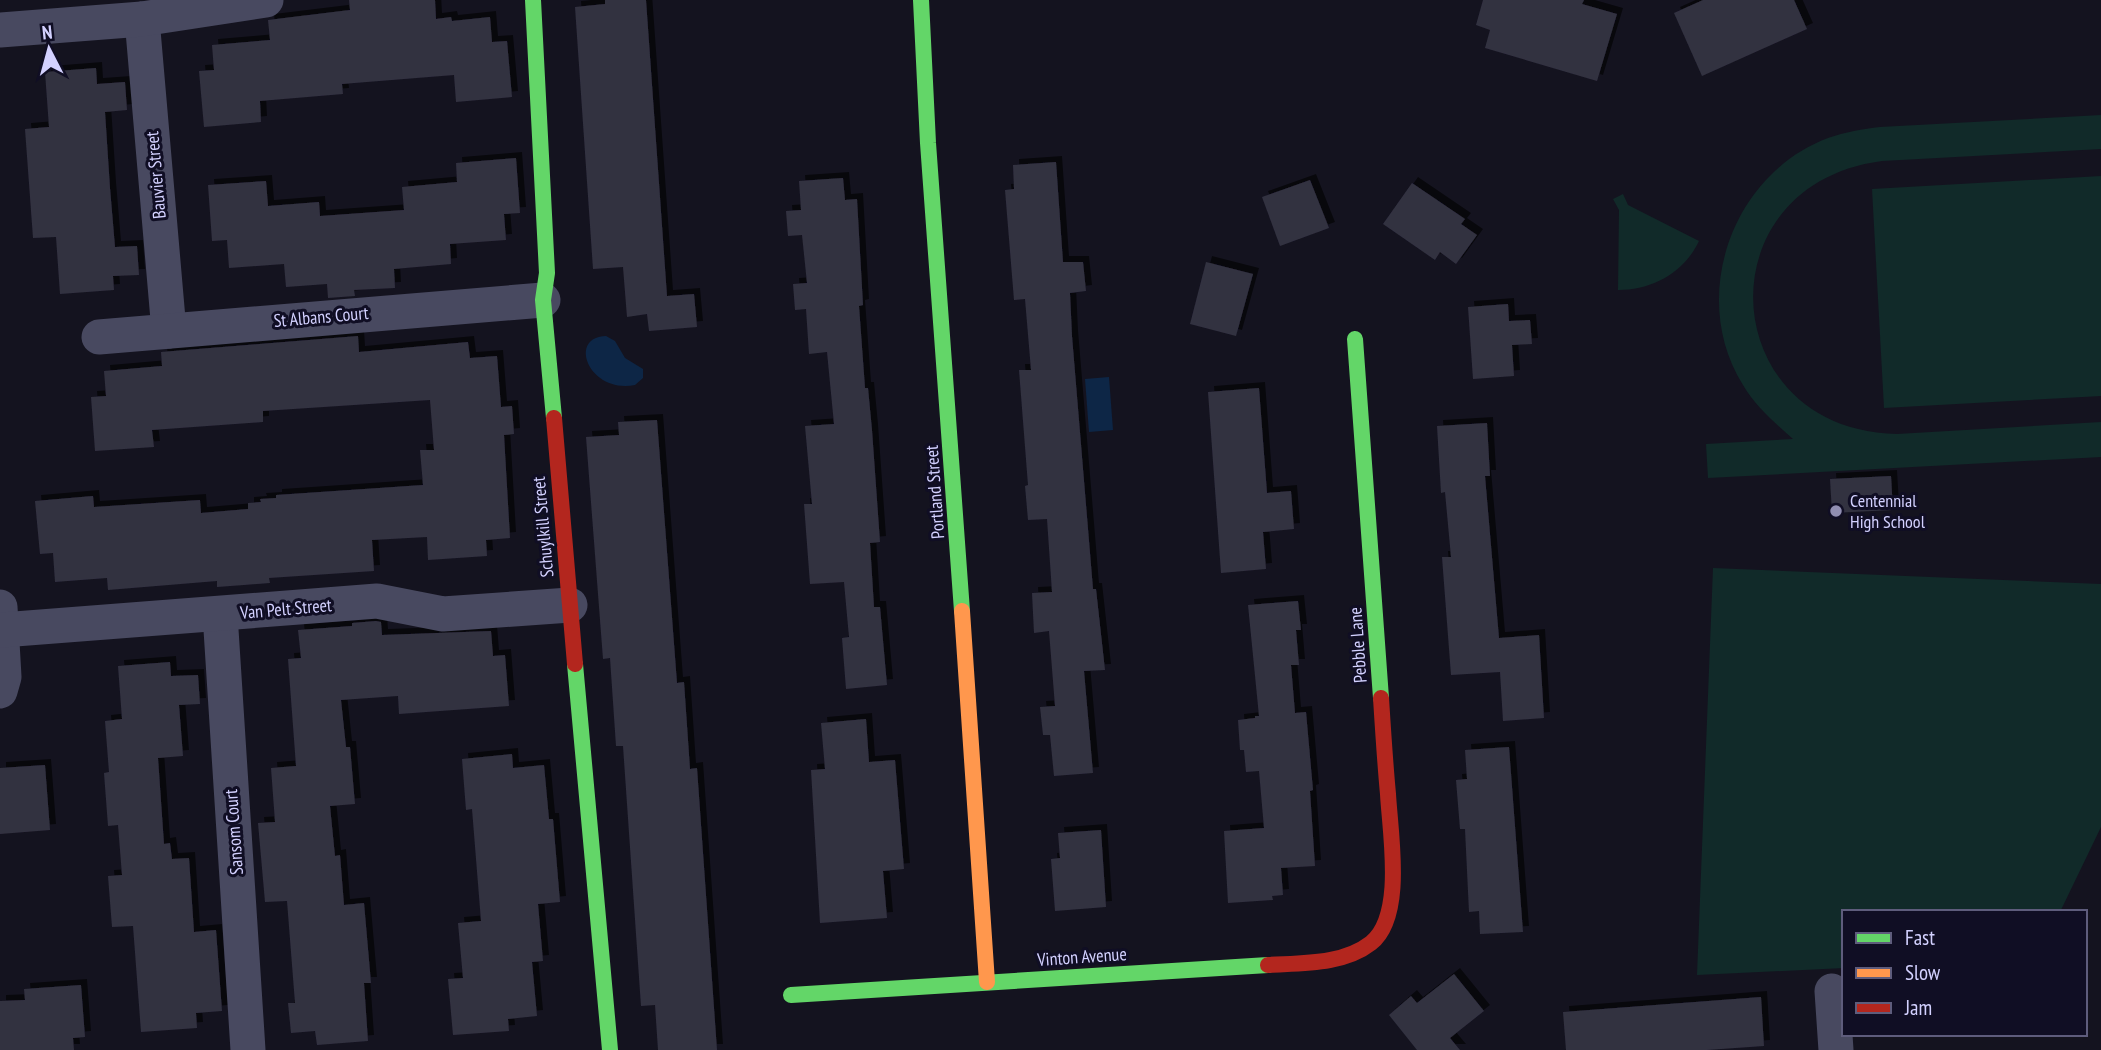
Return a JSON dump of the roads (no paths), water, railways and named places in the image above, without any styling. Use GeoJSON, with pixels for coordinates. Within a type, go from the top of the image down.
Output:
{"type":"FeatureCollection","features":[{"type":"Feature","properties":{"kind":"street"},"geometry":{"type":"LineString","coordinates":[[0,30],[142,19],[266,0]]}},
{"type":"Feature","properties":{"kind":"street","name":"Schuylkill Street"},"geometry":{"type":"LineString","coordinates":[[533,0],[547,273],[543,300],[610,1050]]}},
{"type":"Feature","properties":{"kind":"street","name":"Portland Street"},"geometry":{"type":"LineString","coordinates":[[921,0],[928,143],[987,982]]}},
{"type":"Feature","properties":{"kind":"street","name":"Bauvier Street"},"geometry":{"type":"LineString","coordinates":[[142,19],[169,331]]}},
{"type":"Feature","properties":{"kind":"street","name":"St Albans Court"},"geometry":{"type":"LineString","coordinates":[[99,337],[543,300]]}},
{"type":"Feature","properties":{"kind":"street","name":"Pebble Lane"},"geometry":{"type":"LineString","coordinates":[[1355,339],[1393,869],[1391,908],[1386,927],[1373,943]]}},
{"type":"Feature","properties":{"kind":"street","name":"Van Pelt Street"},"geometry":{"type":"LineString","coordinates":[[1,619],[220,614],[377,601],[443,614],[570,605]]}},
{"type":"Feature","properties":{"kind":"street","name":"Sansom Court"},"geometry":{"type":"LineString","coordinates":[[220,614],[247,1050]]}},
{"type":"Feature","properties":{"kind":"street"},"geometry":{"type":"LineString","coordinates":[[1,619],[2,684]]}},
{"type":"Feature","properties":{"kind":"street","name":"Vinton Avenue"},"geometry":{"type":"LineString","coordinates":[[791,995],[1320,962],[1348,956],[1373,943]]}},
{"type":"Feature","properties":{"kind":"street"},"geometry":{"type":"LineString","coordinates":[[1832,990],[1836,1050]]}},
{"type":"Feature","properties":{"kind":"water"},"geometry":{"type":"Polygon","coordinates":[[[606,336],[615,341],[625,358],[643,369],[643,378],[635,385],[619,386],[606,381],[595,374],[589,364],[586,354],[588,345],[594,339],[606,336]]]}},
{"type":"Feature","properties":{"kind":"water"},"geometry":{"type":"Polygon","coordinates":[[[1109,377],[1113,430],[1089,432],[1085,379],[1109,377]]]}},
{"type":"Feature","properties":{"kind":"place","name":"Centennial High School"},"geometry":{"type":"Point","coordinates":[1836,511]}}]}
